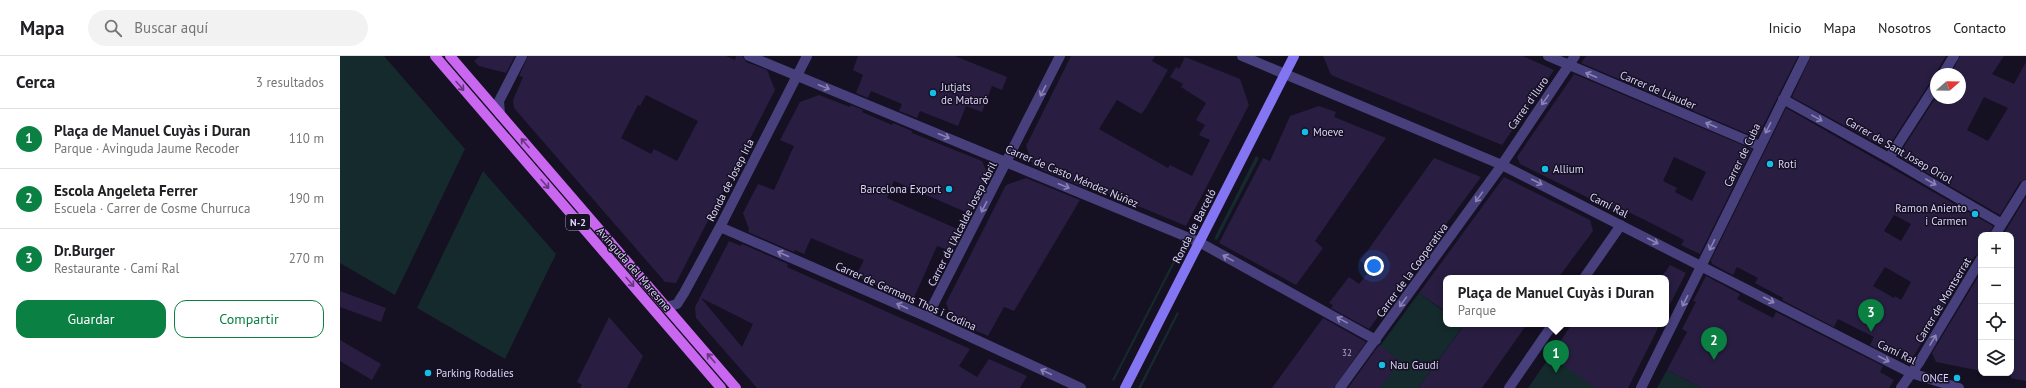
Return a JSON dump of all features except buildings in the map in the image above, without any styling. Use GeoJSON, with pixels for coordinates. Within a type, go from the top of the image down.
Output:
{"type":"FeatureCollection","features":[{"type":"Feature","properties":{"kind":"main road","name":"Avinguda del Maresme"},"geometry":{"type":"LineString","coordinates":[[435,56],[721,388]]}},
{"type":"Feature","properties":{"kind":"main road","name":"Avinguda del Maresme"},"geometry":{"type":"LineString","coordinates":[[450,56],[736,388]]}},
{"type":"Feature","properties":{"kind":"street"},"geometry":{"type":"LineString","coordinates":[[500,114],[499,101],[522,56]]}},
{"type":"Feature","properties":{"kind":"street","name":"Carrer de Casto Méndez Núñez"},"geometry":{"type":"LineString","coordinates":[[749,56],[1199,242],[1376,340]]}},
{"type":"Feature","properties":{"kind":"street","name":"Ronda de Josep Irla"},"geometry":{"type":"LineString","coordinates":[[667,307],[677,304],[720,227],[807,56]]}},
{"type":"Feature","properties":{"kind":"street","name":"Carrer de l'Alcalde Josep Abril"},"geometry":{"type":"LineString","coordinates":[[928,317],[1060,56]]}},
{"type":"Feature","properties":{"kind":"street","name":"Camí Ral"},"geometry":{"type":"LineString","coordinates":[[1242,56],[1502,165],[1911,373],[1959,388]]}},
{"type":"Feature","properties":{"kind":"street","name":"Ronda de Barceló"},"geometry":{"type":"LineString","coordinates":[[1125,388],[1294,56]]}},
{"type":"Feature","properties":{"kind":"street","name":"Carrer de Llauder"},"geometry":{"type":"LineString","coordinates":[[1548,56],[1760,146]]}},
{"type":"Feature","properties":{"kind":"street","name":"Carrer d'Iluro"},"geometry":{"type":"LineString","coordinates":[[1502,165],[1507,155],[1575,56]]}},
{"type":"Feature","properties":{"kind":"street","name":"Carrer de Cuba"},"geometry":{"type":"LineString","coordinates":[[1642,388],[1805,56]]}},
{"type":"Feature","properties":{"kind":"street"},"geometry":{"type":"LineString","coordinates":[[1947,68],[1954,56]]}},
{"type":"Feature","properties":{"kind":"street"},"geometry":{"type":"LineString","coordinates":[[1889,158],[1930,94]]}},
{"type":"Feature","properties":{"kind":"street","name":"Carrer de Sant Josep Oriol"},"geometry":{"type":"LineString","coordinates":[[1783,99],[1889,158],[2002,224]]}},
{"type":"Feature","properties":{"kind":"street","name":"Carrer de la Cooperativa"},"geometry":{"type":"LineString","coordinates":[[1340,388],[1502,165]]}},
{"type":"Feature","properties":{"kind":"street"},"geometry":{"type":"LineString","coordinates":[[1997,232],[2026,185]]}},
{"type":"Feature","properties":{"kind":"street"},"geometry":{"type":"LineString","coordinates":[[1586,275],[1621,225]]}},
{"type":"Feature","properties":{"kind":"street","name":"Carrer de Germans Thos i Codina"},"geometry":{"type":"LineString","coordinates":[[720,227],[928,317],[1081,388]]}},
{"type":"Feature","properties":{"kind":"street","name":"Carrer de Montserrat"},"geometry":{"type":"LineString","coordinates":[[1900,388],[1911,373],[1978,264]]}},
{"type":"Feature","properties":{"kind":"street"},"geometry":{"type":"LineString","coordinates":[[1509,388],[1551,327]]}},
{"type":"Feature","properties":{"kind":"green space"},"geometry":{"type":"Polygon","coordinates":[[[340,56],[384,56],[465,149],[395,295],[340,263],[340,56]]]}},
{"type":"Feature","properties":{"kind":"green space"},"geometry":{"type":"Polygon","coordinates":[[[1256,156],[1259,158],[1217,240],[1214,239],[1256,156]]]}},
{"type":"Feature","properties":{"kind":"green space"},"geometry":{"type":"Polygon","coordinates":[[[483,171],[556,254],[505,359],[417,308],[483,171]]]}},
{"type":"Feature","properties":{"kind":"green space"},"geometry":{"type":"Polygon","coordinates":[[[1183,242],[1184,245],[1114,381],[1112,380],[1183,242]]]}},
{"type":"Feature","properties":{"kind":"green space"},"geometry":{"type":"Polygon","coordinates":[[[1419,293],[1443,311],[1443,327],[1462,327],[1418,388],[1349,388],[1419,293]]]}},
{"type":"Feature","properties":{"kind":"green space"},"geometry":{"type":"Polygon","coordinates":[[[1177,312],[1179,313],[1141,388],[1138,388],[1177,312]]]}},
{"type":"Feature","properties":{"kind":"green space"},"geometry":{"type":"Polygon","coordinates":[[[1550,356],[1599,388],[1528,388],[1550,356]]]}},
{"type":"Feature","properties":{"kind":"green space"},"geometry":{"type":"Polygon","coordinates":[[[1667,370],[1702,388],[1657,388],[1667,370]]]}},
{"type":"Feature","properties":{"kind":"place","name":"Jutjats de Mataró"},"geometry":{"type":"Point","coordinates":[933,93]}},
{"type":"Feature","properties":{"kind":"place","name":"Moeve"},"geometry":{"type":"Point","coordinates":[1305,132]}},
{"type":"Feature","properties":{"kind":"place","name":"Roti"},"geometry":{"type":"Point","coordinates":[1770,164]}},
{"type":"Feature","properties":{"kind":"place","name":"Allium"},"geometry":{"type":"Point","coordinates":[1545,169]}},
{"type":"Feature","properties":{"kind":"place","name":"Barcelona Export"},"geometry":{"type":"Point","coordinates":[949,189]}},
{"type":"Feature","properties":{"kind":"place","name":"Ramon Aniento i Carmen"},"geometry":{"type":"Point","coordinates":[1975,214]}},
{"type":"Feature","properties":{"kind":"place","name":"Dr.Burger"},"geometry":{"type":"Point","coordinates":[1871,332]}},
{"type":"Feature","properties":{"kind":"place","name":"Escola Angeleta Ferrer"},"geometry":{"type":"Point","coordinates":[1714,360]}},
{"type":"Feature","properties":{"kind":"place","name":"Nau Gaudí"},"geometry":{"type":"Point","coordinates":[1382,365]}},
{"type":"Feature","properties":{"kind":"place","name":"Parking Rodalies"},"geometry":{"type":"Point","coordinates":[428,373]}},
{"type":"Feature","properties":{"kind":"place","name":"Plaça de Manuel Cuyàs i Duran"},"geometry":{"type":"Point","coordinates":[1556,373]}},
{"type":"Feature","properties":{"kind":"place","name":"ONCE"},"geometry":{"type":"Point","coordinates":[1957,378]}}]}
